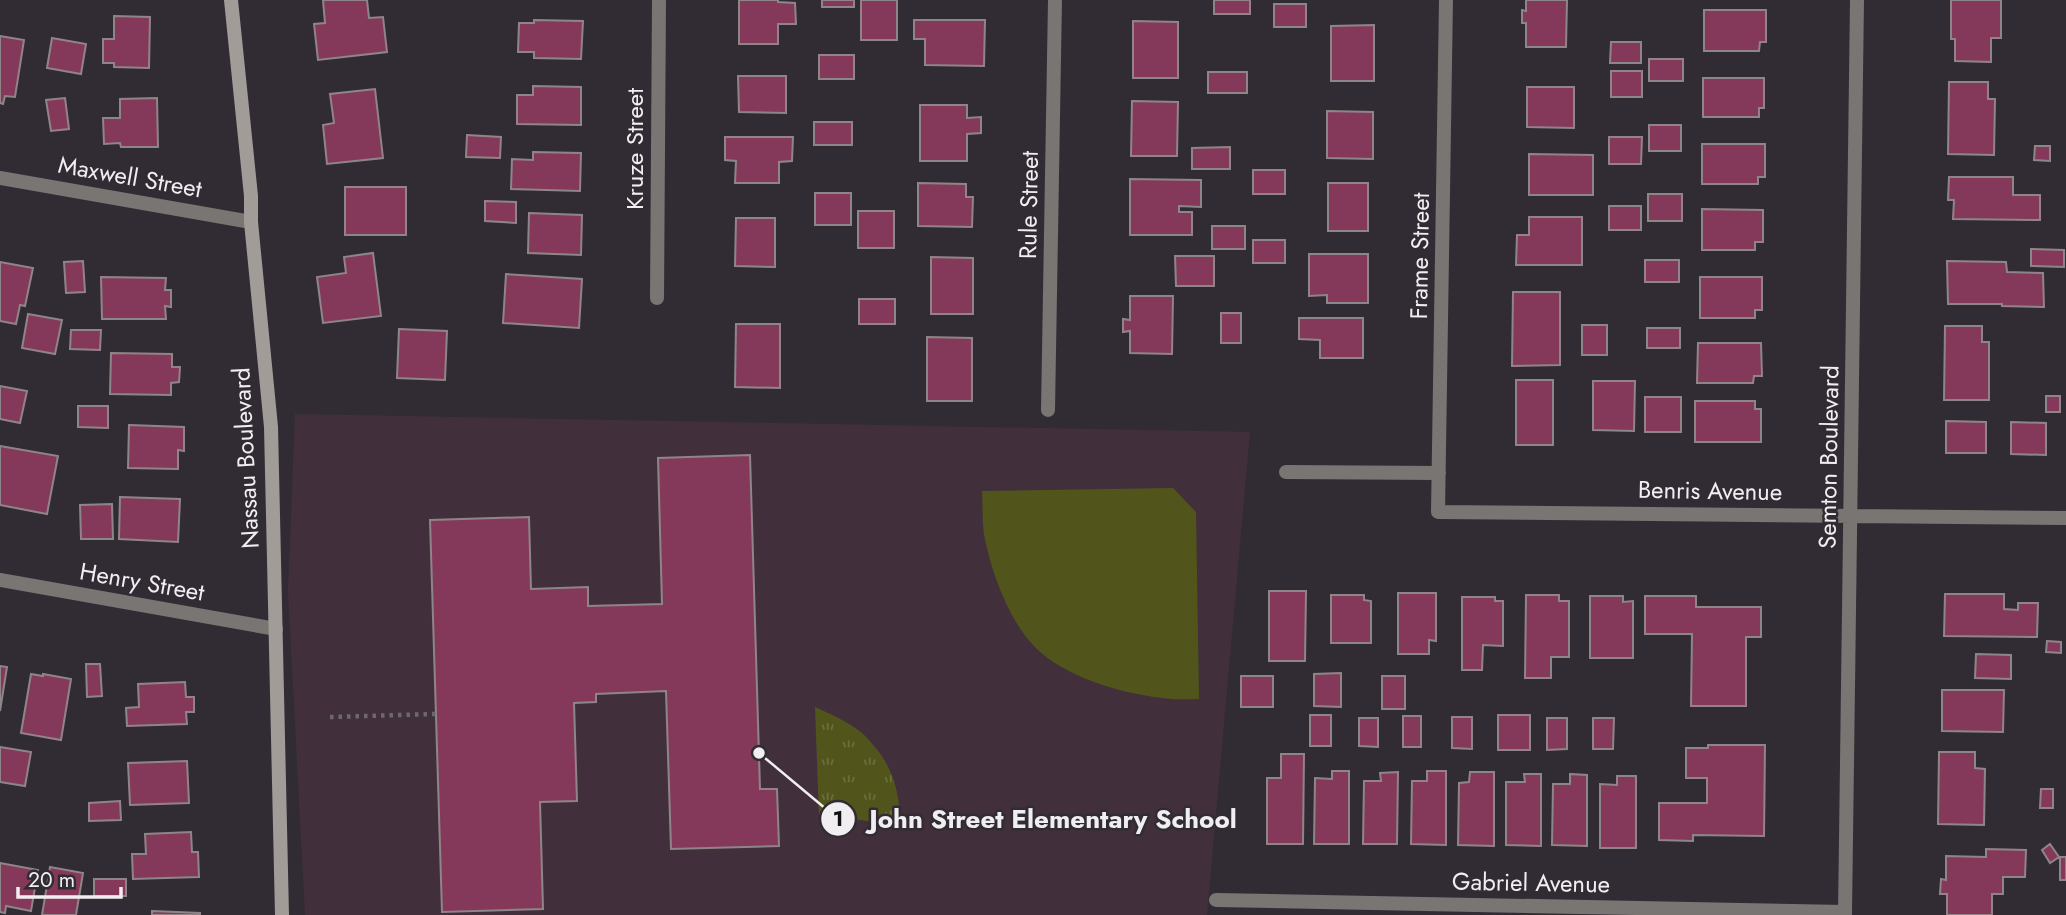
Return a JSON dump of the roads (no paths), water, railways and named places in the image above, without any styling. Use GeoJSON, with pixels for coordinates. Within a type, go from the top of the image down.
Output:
{"type":"FeatureCollection","features":[{"type":"Feature","properties":{"kind":"main road","name":"Nassau Boulevard"},"geometry":{"type":"LineString","coordinates":[[230,0],[251,195],[251,222],[271,428],[282,915]]}},
{"type":"Feature","properties":{"kind":"street","name":"Kruze Street"},"geometry":{"type":"LineString","coordinates":[[657,298],[659,0]]}},
{"type":"Feature","properties":{"kind":"street","name":"Rule Street"},"geometry":{"type":"LineString","coordinates":[[1048,410],[1055,0]]}},
{"type":"Feature","properties":{"kind":"street","name":"Frame Street"},"geometry":{"type":"LineString","coordinates":[[1438,512],[1446,0]]}},
{"type":"Feature","properties":{"kind":"street","name":"Semton Boulevard"},"geometry":{"type":"LineString","coordinates":[[1845,914],[1857,0]]}},
{"type":"Feature","properties":{"kind":"street","name":"Maxwell Street"},"geometry":{"type":"LineString","coordinates":[[0,178],[251,222]]}},
{"type":"Feature","properties":{"kind":"street"},"geometry":{"type":"LineString","coordinates":[[1286,472],[1439,473]]}},
{"type":"Feature","properties":{"kind":"street","name":"Benris Avenue"},"geometry":{"type":"LineString","coordinates":[[1438,512],[2066,518]]}},
{"type":"Feature","properties":{"kind":"street","name":"Henry Street"},"geometry":{"type":"LineString","coordinates":[[0,580],[275,629]]}},
{"type":"Feature","properties":{"kind":"street","name":"Gabriel Avenue"},"geometry":{"type":"LineString","coordinates":[[1216,900],[1845,914]]}},
{"type":"Feature","properties":{"kind":"place","name":"John Street Elementary School"},"geometry":{"type":"Point","coordinates":[759,753]}}]}
